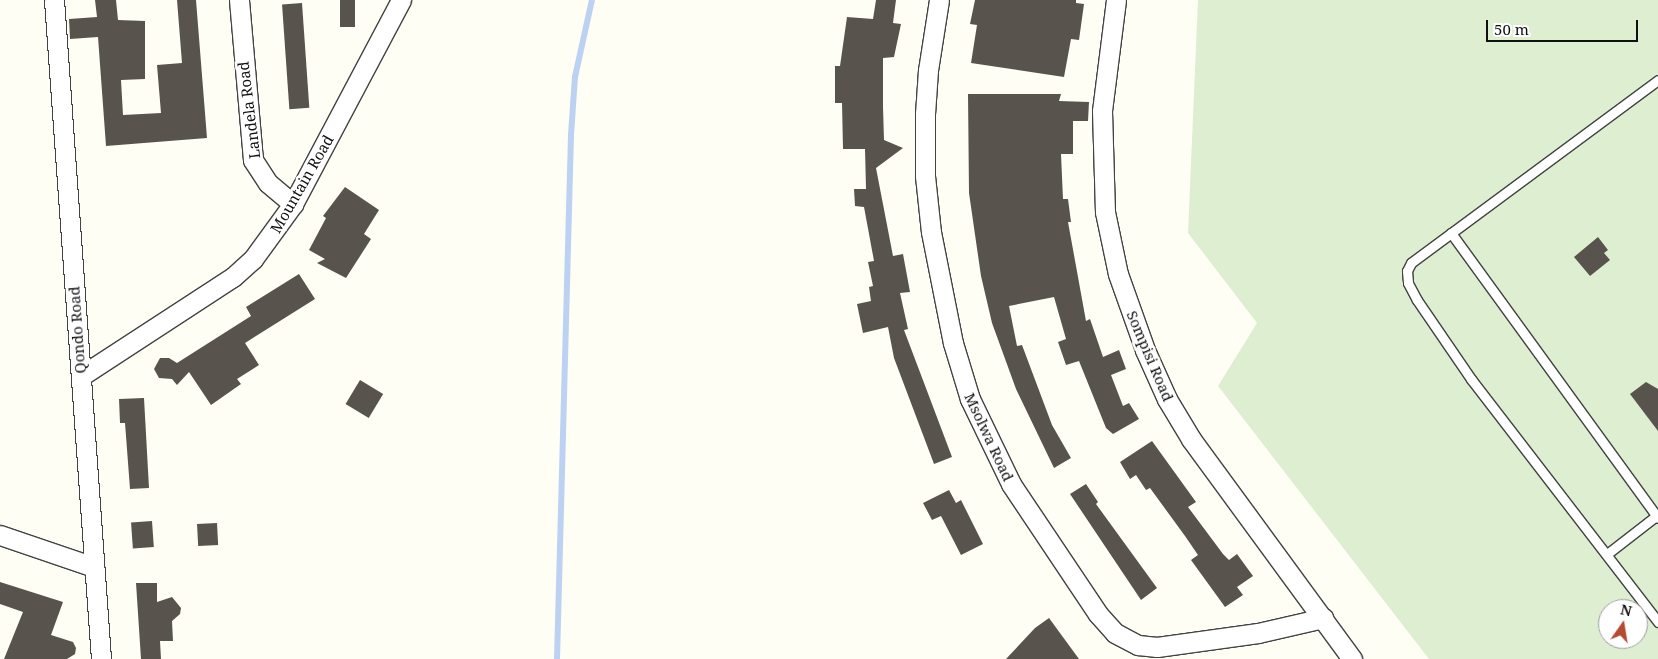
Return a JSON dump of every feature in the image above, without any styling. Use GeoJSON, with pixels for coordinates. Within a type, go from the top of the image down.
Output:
{"type":"FeatureCollection","features":[{"type":"Feature","properties":{"kind":"street","name":"Qondo Road"},"geometry":{"type":"LineString","coordinates":[[54,0],[101,659]]}},
{"type":"Feature","properties":{"kind":"street","name":"Landela Road"},"geometry":{"type":"LineString","coordinates":[[239,0],[253,160],[268,183],[293,204]]}},
{"type":"Feature","properties":{"kind":"street","name":"Mountain Road"},"geometry":{"type":"LineString","coordinates":[[81,376],[233,277],[273,236],[293,204],[401,0]]}},
{"type":"Feature","properties":{"kind":"street","name":"Msolwa Road"},"geometry":{"type":"LineString","coordinates":[[940,0],[928,70],[925,114],[925,176],[931,232],[953,343],[967,390],[1011,484],[1098,614],[1115,633],[1138,645],[1157,647],[1258,633],[1323,618]]}},
{"type":"Feature","properties":{"kind":"street","name":"Sompisi Road"},"geometry":{"type":"LineString","coordinates":[[1116,0],[1105,71],[1101,161],[1105,212],[1118,274],[1145,350],[1167,400],[1191,439],[1352,659]]}},
{"type":"Feature","properties":{"kind":"street"},"geometry":{"type":"LineString","coordinates":[[0,535],[94,567]]}},
{"type":"Feature","properties":{"kind":"lane"},"geometry":{"type":"LineString","coordinates":[[1658,80],[1451,232],[1411,263],[1407,271],[1408,283],[1470,379],[1608,554],[1658,622]]}},
{"type":"Feature","properties":{"kind":"lane"},"geometry":{"type":"LineString","coordinates":[[1451,232],[1657,517],[1608,554]]}},
{"type":"Feature","properties":{"kind":"green space"},"geometry":{"type":"Polygon","coordinates":[[[1198,0],[1658,0],[1658,659],[1429,659],[1218,386],[1257,323],[1188,233],[1198,0]]]}},
{"type":"Feature","properties":{"kind":"building"},"geometry":{"type":"Polygon","coordinates":[[[95,0],[116,0],[118,20],[145,21],[145,79],[121,80],[123,115],[161,113],[157,65],[182,63],[177,0],[196,0],[207,138],[106,146],[98,37],[70,39],[69,19],[97,17],[95,0]]]}},
{"type":"Feature","properties":{"kind":"building"},"geometry":{"type":"Polygon","coordinates":[[[340,0],[355,0],[355,27],[340,27],[340,0]]]}},
{"type":"Feature","properties":{"kind":"building"},"geometry":{"type":"Polygon","coordinates":[[[876,0],[896,0],[893,23],[901,24],[894,57],[883,58],[883,107],[884,140],[903,148],[876,168],[893,256],[903,254],[910,292],[900,293],[908,329],[904,330],[952,457],[934,464],[894,358],[888,327],[863,333],[857,304],[871,301],[869,287],[873,286],[868,262],[874,261],[864,207],[855,206],[854,189],[866,189],[865,149],[843,149],[842,103],[835,103],[835,66],[840,66],[847,17],[873,19],[876,0]]]}},
{"type":"Feature","properties":{"kind":"building"},"geometry":{"type":"Polygon","coordinates":[[[975,0],[1076,0],[1076,3],[1084,4],[1079,40],[1071,39],[1064,77],[971,63],[977,25],[970,24],[975,0]]]}},
{"type":"Feature","properties":{"kind":"building"},"geometry":{"type":"Polygon","coordinates":[[[302,3],[309,108],[289,109],[282,4],[302,3]]]}},
{"type":"Feature","properties":{"kind":"building"},"geometry":{"type":"Polygon","coordinates":[[[968,94],[1061,94],[1059,101],[1089,102],[1088,121],[1073,121],[1073,154],[1061,154],[1063,199],[1068,199],[1071,222],[1068,222],[1086,321],[1090,319],[1103,357],[1119,350],[1126,369],[1111,375],[1123,406],[1129,403],[1139,419],[1113,434],[1106,428],[1079,361],[1066,365],[1058,342],[1066,339],[1054,297],[1009,306],[1017,346],[1022,345],[1052,425],[1071,458],[1054,468],[1016,389],[992,323],[981,276],[969,193],[968,94]]]}},
{"type":"Feature","properties":{"kind":"building"},"geometry":{"type":"Polygon","coordinates":[[[345,187],[379,210],[364,234],[371,239],[346,278],[317,263],[325,259],[309,250],[326,218],[323,216],[345,187]]]}},
{"type":"Feature","properties":{"kind":"building"},"geometry":{"type":"Polygon","coordinates":[[[1598,237],[1608,250],[1604,253],[1610,260],[1590,276],[1574,257],[1598,237]]]}},
{"type":"Feature","properties":{"kind":"building"},"geometry":{"type":"Polygon","coordinates":[[[299,274],[315,299],[245,343],[259,365],[237,379],[241,384],[211,405],[189,372],[177,385],[172,379],[159,378],[154,369],[160,358],[169,358],[177,363],[251,316],[246,307],[299,274]]]}},
{"type":"Feature","properties":{"kind":"building"},"geometry":{"type":"Polygon","coordinates":[[[360,380],[383,394],[369,418],[346,404],[360,380]]]}},
{"type":"Feature","properties":{"kind":"building"},"geometry":{"type":"Polygon","coordinates":[[[1646,382],[1658,389],[1658,431],[1630,394],[1646,382]]]}},
{"type":"Feature","properties":{"kind":"building"},"geometry":{"type":"Polygon","coordinates":[[[144,398],[149,488],[130,489],[125,423],[120,423],[119,399],[144,398]]]}},
{"type":"Feature","properties":{"kind":"building"},"geometry":{"type":"Polygon","coordinates":[[[1152,441],[1196,502],[1188,507],[1223,554],[1229,560],[1237,554],[1253,576],[1237,587],[1243,595],[1225,607],[1191,560],[1198,555],[1185,536],[1150,488],[1146,490],[1136,475],[1130,479],[1120,462],[1152,441]]]}},
{"type":"Feature","properties":{"kind":"building"},"geometry":{"type":"Polygon","coordinates":[[[1086,484],[1098,502],[1096,504],[1157,588],[1141,600],[1070,494],[1086,484]]]}},
{"type":"Feature","properties":{"kind":"building"},"geometry":{"type":"Polygon","coordinates":[[[949,490],[956,503],[961,500],[983,544],[961,555],[941,516],[932,520],[923,503],[949,490]]]}},
{"type":"Feature","properties":{"kind":"building"},"geometry":{"type":"Polygon","coordinates":[[[152,521],[154,547],[133,548],[131,522],[152,521]]]}},
{"type":"Feature","properties":{"kind":"building"},"geometry":{"type":"Polygon","coordinates":[[[217,523],[218,545],[198,546],[197,524],[217,523]]]}},
{"type":"Feature","properties":{"kind":"building"},"geometry":{"type":"Polygon","coordinates":[[[0,582],[63,602],[51,635],[73,642],[76,648],[75,654],[67,659],[4,659],[23,612],[0,604],[0,582]]]}},
{"type":"Feature","properties":{"kind":"building"},"geometry":{"type":"Polygon","coordinates":[[[136,583],[157,583],[157,602],[172,597],[181,608],[180,614],[172,621],[173,641],[160,641],[161,659],[141,659],[136,583]]]}},
{"type":"Feature","properties":{"kind":"building"},"geometry":{"type":"Polygon","coordinates":[[[1049,618],[1079,659],[1006,659],[1035,628],[1049,618]]]}},
{"type":"Feature","properties":{"kind":"waterway"},"geometry":{"type":"LineString","coordinates":[[557,659],[571,135],[575,77],[592,0]]}}]}
